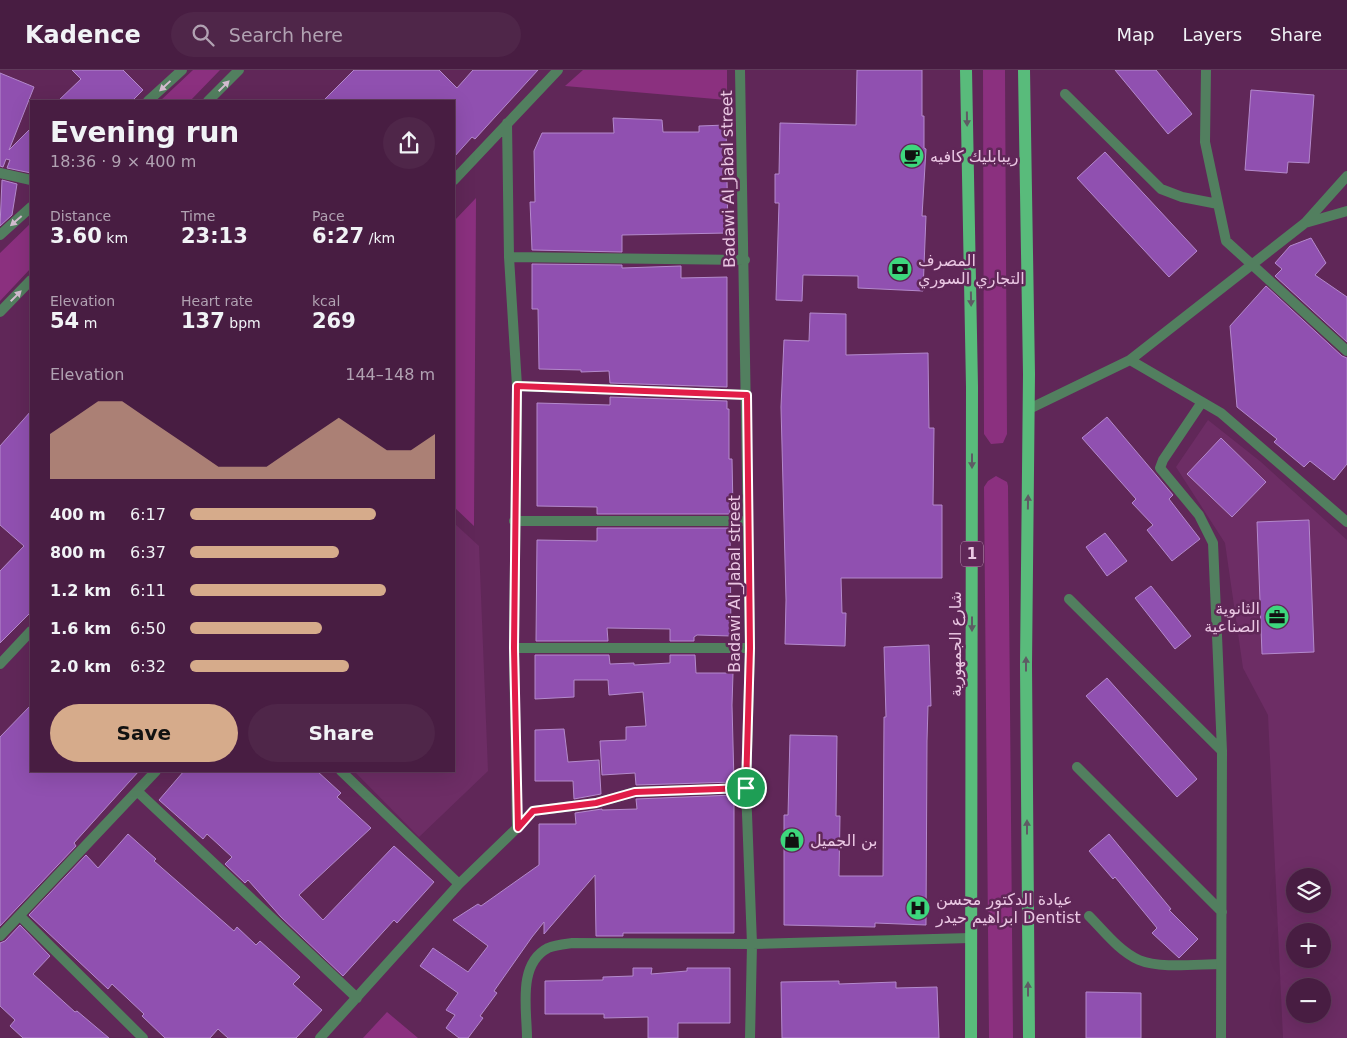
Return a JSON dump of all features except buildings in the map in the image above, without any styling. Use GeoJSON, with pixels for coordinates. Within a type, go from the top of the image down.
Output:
{"type":"FeatureCollection","features":[{"type":"Feature","properties":{"kind":"main road","name":"شارع الجمهورية"},"geometry":{"type":"LineString","coordinates":[[966,70],[972,386],[971,1038]]}},
{"type":"Feature","properties":{"kind":"main road"},"geometry":{"type":"LineString","coordinates":[[1024,70],[1029,408],[1026,665],[1029,1038]]}},
{"type":"Feature","properties":{"kind":"street"},"geometry":{"type":"LineString","coordinates":[[149,100],[182,70]]}},
{"type":"Feature","properties":{"kind":"street"},"geometry":{"type":"LineString","coordinates":[[209,100],[239,70]]}},
{"type":"Feature","properties":{"kind":"street"},"geometry":{"type":"LineString","coordinates":[[455,179],[558,70]]}},
{"type":"Feature","properties":{"kind":"street","name":"Badawi Al_Jabal street"},"geometry":{"type":"LineString","coordinates":[[740,70],[745,260],[750,648],[746,788],[752,944],[750,1038]]}},
{"type":"Feature","properties":{"kind":"street"},"geometry":{"type":"LineString","coordinates":[[1206,70],[1206,142],[1226,241],[1347,352]]}},
{"type":"Feature","properties":{"kind":"street"},"geometry":{"type":"LineString","coordinates":[[1065,94],[1161,188],[1182,197],[1218,204]]}},
{"type":"Feature","properties":{"kind":"street"},"geometry":{"type":"LineString","coordinates":[[507,124],[510,257],[517,386],[514,648],[518,828]]}},
{"type":"Feature","properties":{"kind":"street"},"geometry":{"type":"LineString","coordinates":[[0,173],[30,180]]}},
{"type":"Feature","properties":{"kind":"street"},"geometry":{"type":"LineString","coordinates":[[1029,408],[1130,360],[1305,222],[1347,176]]}},
{"type":"Feature","properties":{"kind":"street"},"geometry":{"type":"LineString","coordinates":[[0,235],[30,208]]}},
{"type":"Feature","properties":{"kind":"street"},"geometry":{"type":"LineString","coordinates":[[1305,222],[1347,210]]}},
{"type":"Feature","properties":{"kind":"street"},"geometry":{"type":"LineString","coordinates":[[510,257],[745,260]]}},
{"type":"Feature","properties":{"kind":"street"},"geometry":{"type":"LineString","coordinates":[[0,312],[30,281]]}},
{"type":"Feature","properties":{"kind":"street"},"geometry":{"type":"LineString","coordinates":[[1130,360],[1221,413],[1347,522]]}},
{"type":"Feature","properties":{"kind":"street"},"geometry":{"type":"LineString","coordinates":[[517,386],[747,395]]}},
{"type":"Feature","properties":{"kind":"street"},"geometry":{"type":"LineString","coordinates":[[1202,402],[1162,460],[1160,468],[1199,515],[1213,543],[1222,752],[1221,1038]]}},
{"type":"Feature","properties":{"kind":"street"},"geometry":{"type":"LineString","coordinates":[[514,521],[748,521]]}},
{"type":"Feature","properties":{"kind":"street"},"geometry":{"type":"LineString","coordinates":[[1069,599],[1222,752]]}},
{"type":"Feature","properties":{"kind":"street"},"geometry":{"type":"LineString","coordinates":[[0,664],[30,633]]}},
{"type":"Feature","properties":{"kind":"street"},"geometry":{"type":"LineString","coordinates":[[514,648],[750,648]]}},
{"type":"Feature","properties":{"kind":"street"},"geometry":{"type":"LineString","coordinates":[[1077,767],[1222,912]]}},
{"type":"Feature","properties":{"kind":"street"},"geometry":{"type":"LineString","coordinates":[[0,936],[155,772]]}},
{"type":"Feature","properties":{"kind":"street"},"geometry":{"type":"LineString","coordinates":[[342,772],[459,884]]}},
{"type":"Feature","properties":{"kind":"street"},"geometry":{"type":"LineString","coordinates":[[320,1038],[459,884],[518,828],[533,811],[596,803],[635,792],[746,788]]}},
{"type":"Feature","properties":{"kind":"street"},"geometry":{"type":"LineString","coordinates":[[137,791],[357,998]]}},
{"type":"Feature","properties":{"kind":"street"},"geometry":{"type":"LineString","coordinates":[[20,916],[143,1038]]}},
{"type":"Feature","properties":{"kind":"street"},"geometry":{"type":"LineString","coordinates":[[1089,916],[1121,948],[1140,960],[1157,964],[1221,964]]}},
{"type":"Feature","properties":{"kind":"street"},"geometry":{"type":"LineString","coordinates":[[527,1038],[526,978],[534,961],[548,948],[572,943],[752,944],[970,938]]}},
{"type":"Feature","properties":{"kind":"shaded area"},"geometry":{"type":"Polygon","coordinates":[[[193,70],[220,70],[191,100],[161,100],[193,70]]]}},
{"type":"Feature","properties":{"kind":"shaded area"},"geometry":{"type":"Polygon","coordinates":[[[583,70],[727,70],[727,100],[565,86],[583,70]]]}},
{"type":"Feature","properties":{"kind":"shaded area"},"geometry":{"type":"Polygon","coordinates":[[[983,70],[1005,70],[1007,434],[1003,443],[991,444],[984,434],[983,70]]]}},
{"type":"Feature","properties":{"kind":"shaded area"},"geometry":{"type":"Polygon","coordinates":[[[476,198],[474,526],[455,508],[455,220],[476,198]]]}},
{"type":"Feature","properties":{"kind":"shaded area"},"geometry":{"type":"Polygon","coordinates":[[[30,224],[30,269],[0,301],[0,253],[30,224]]]}},
{"type":"Feature","properties":{"kind":"shaded area"},"geometry":{"type":"Polygon","coordinates":[[[1208,420],[1261,462],[1347,540],[1347,1038],[1283,1038],[1268,715],[1243,668],[1225,543],[1176,467],[1208,420]]]}},
{"type":"Feature","properties":{"kind":"shaded area"},"geometry":{"type":"Polygon","coordinates":[[[996,476],[1007,482],[1008,486],[1013,1038],[989,1038],[984,487],[988,481],[996,476]]]}},
{"type":"Feature","properties":{"kind":"shaded area"},"geometry":{"type":"Polygon","coordinates":[[[455,524],[479,546],[488,771],[419,837],[355,772],[455,772],[455,524]]]}},
{"type":"Feature","properties":{"kind":"shaded area"},"geometry":{"type":"Polygon","coordinates":[[[387,1012],[418,1038],[363,1038],[387,1012]]]}},
{"type":"Feature","properties":{"kind":"place","name":"ريبابليك كافيه"},"geometry":{"type":"Point","coordinates":[912,156]}},
{"type":"Feature","properties":{"kind":"place","name":"المصرف التجاري السوري"},"geometry":{"type":"Point","coordinates":[900,269]}},
{"type":"Feature","properties":{"kind":"place","name":"الثانوية الصناعية"},"geometry":{"type":"Point","coordinates":[1277,617]}},
{"type":"Feature","properties":{"kind":"place","name":"بن الجميل"},"geometry":{"type":"Point","coordinates":[792,840]}},
{"type":"Feature","properties":{"kind":"place","name":"عيادة الدكتور محسن ابراهيم حيدر Dentist"},"geometry":{"type":"Point","coordinates":[918,908]}},
{"type":"Feature","properties":{"kind":"route"},"geometry":{"type":"LineString","coordinates":[[517,386],[747,395],[750,648],[746,788],[635,792],[596,803],[533,811],[518,828],[514,648],[517,386]]}}]}
